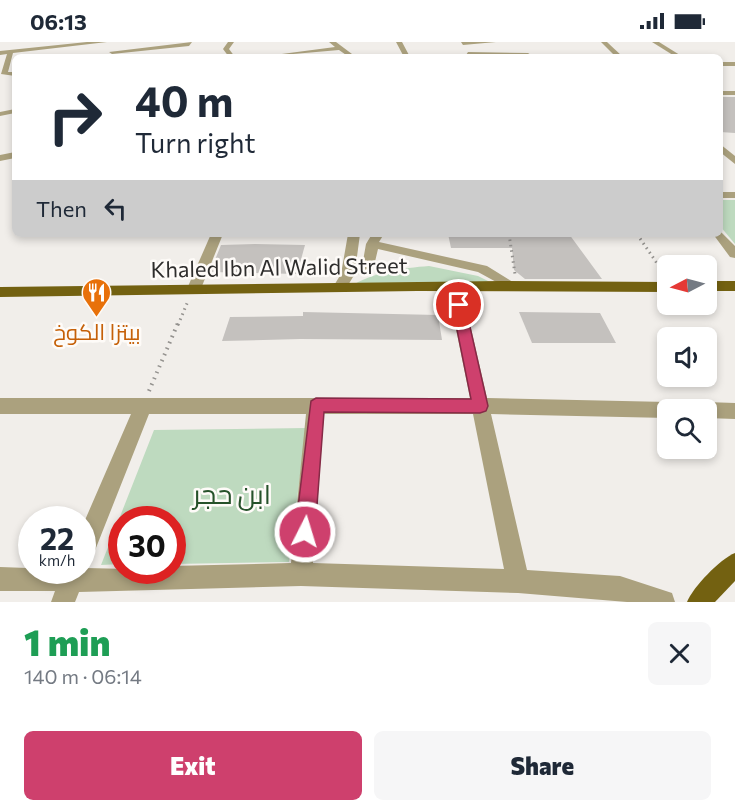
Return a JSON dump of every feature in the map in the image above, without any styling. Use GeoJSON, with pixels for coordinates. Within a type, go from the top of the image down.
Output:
{"type":"FeatureCollection","features":[{"type":"Feature","properties":{"kind":"main road","name":"Khaled Ibn Al Walid Street"},"geometry":{"type":"LineString","coordinates":[[0,292],[193,291],[515,284],[657,286]]}},
{"type":"Feature","properties":{"kind":"main road"},"geometry":{"type":"LineString","coordinates":[[717,286],[735,286]]}},
{"type":"Feature","properties":{"kind":"main road"},"geometry":{"type":"LineString","coordinates":[[699,602],[735,564]]}},
{"type":"Feature","properties":{"kind":"street"},"geometry":{"type":"LineString","coordinates":[[0,53],[104,42]]}},
{"type":"Feature","properties":{"kind":"street"},"geometry":{"type":"LineString","coordinates":[[112,42],[113,54],[189,44],[189,42]]}},
{"type":"Feature","properties":{"kind":"street"},"geometry":{"type":"LineString","coordinates":[[332,42],[348,54]]}},
{"type":"Feature","properties":{"kind":"street"},"geometry":{"type":"LineString","coordinates":[[463,42],[493,42]]}},
{"type":"Feature","properties":{"kind":"street"},"geometry":{"type":"LineString","coordinates":[[604,42],[617,54]]}},
{"type":"Feature","properties":{"kind":"street"},"geometry":{"type":"LineString","coordinates":[[655,42],[675,54]]}},
{"type":"Feature","properties":{"kind":"street"},"geometry":{"type":"LineString","coordinates":[[290,53],[339,48]]}},
{"type":"Feature","properties":{"kind":"street"},"geometry":{"type":"LineString","coordinates":[[520,49],[526,54]]}},
{"type":"Feature","properties":{"kind":"street"},"geometry":{"type":"LineString","coordinates":[[11,51],[4,74],[12,74]]}},
{"type":"Feature","properties":{"kind":"street"},"geometry":{"type":"LineString","coordinates":[[723,150],[735,161]]}},
{"type":"Feature","properties":{"kind":"street"},"geometry":{"type":"LineString","coordinates":[[193,291],[216,237]]}},
{"type":"Feature","properties":{"kind":"street"},"geometry":{"type":"LineString","coordinates":[[340,287],[348,274],[354,237]]}},
{"type":"Feature","properties":{"kind":"street"},"geometry":{"type":"LineString","coordinates":[[348,274],[369,263],[375,237],[482,269],[515,284]]}},
{"type":"Feature","properties":{"kind":"street"},"geometry":{"type":"LineString","coordinates":[[721,237],[735,254]]}},
{"type":"Feature","properties":{"kind":"street"},"geometry":{"type":"LineString","coordinates":[[454,285],[518,581]]}},
{"type":"Feature","properties":{"kind":"street"},"geometry":{"type":"LineString","coordinates":[[301,574],[316,405]]}},
{"type":"Feature","properties":{"kind":"street"},"geometry":{"type":"LineString","coordinates":[[0,406],[316,405],[657,410]]}},
{"type":"Feature","properties":{"kind":"street"},"geometry":{"type":"LineString","coordinates":[[96,521],[143,406]]}},
{"type":"Feature","properties":{"kind":"street"},"geometry":{"type":"LineString","coordinates":[[717,410],[735,411]]}},
{"type":"Feature","properties":{"kind":"street"},"geometry":{"type":"LineString","coordinates":[[96,583],[301,574],[518,581],[620,588],[663,602]]}},
{"type":"Feature","properties":{"kind":"street"},"geometry":{"type":"LineString","coordinates":[[0,579],[18,580]]}},
{"type":"Feature","properties":{"kind":"path"},"geometry":{"type":"LineString","coordinates":[[509,237],[515,284]]}},
{"type":"Feature","properties":{"kind":"path"},"geometry":{"type":"LineString","coordinates":[[639,237],[657,263]]}},
{"type":"Feature","properties":{"kind":"path"},"geometry":{"type":"LineString","coordinates":[[143,406],[193,291]]}},
{"type":"Feature","properties":{"kind":"green space"},"geometry":{"type":"Polygon","coordinates":[[[723,200],[735,200],[735,244],[723,230],[723,200]]]}},
{"type":"Feature","properties":{"kind":"green space"},"geometry":{"type":"Polygon","coordinates":[[[429,266],[478,276],[496,285],[350,287],[378,274],[429,266]]]}},
{"type":"Feature","properties":{"kind":"green space","name":"ابن حجر"},"geometry":{"type":"Polygon","coordinates":[[[306,428],[289,562],[186,564],[186,506],[124,506],[154,430],[306,428]]]}},
{"type":"Feature","properties":{"kind":"green space","name":"ابن حجر"},"geometry":{"type":"Polygon","coordinates":[[[108,547],[108,565],[101,565],[108,547]]]}},
{"type":"Feature","properties":{"kind":"building"},"geometry":{"type":"Polygon","coordinates":[[[723,97],[735,97],[735,133],[723,132],[723,97]]]}},
{"type":"Feature","properties":{"kind":"building"},"geometry":{"type":"Polygon","coordinates":[[[449,237],[571,237],[602,279],[525,279],[514,270],[512,248],[451,248],[449,237]]]}},
{"type":"Feature","properties":{"kind":"building"},"geometry":{"type":"Polygon","coordinates":[[[221,245],[305,245],[297,274],[210,272],[221,245]]]}},
{"type":"Feature","properties":{"kind":"building"},"geometry":{"type":"Polygon","coordinates":[[[303,312],[438,315],[442,340],[222,341],[230,317],[303,316],[303,312]]]}},
{"type":"Feature","properties":{"kind":"building"},"geometry":{"type":"Polygon","coordinates":[[[519,312],[600,313],[616,343],[532,343],[519,312]]]}},
{"type":"Feature","properties":{"kind":"place","name":"بيتزا الكوخ"},"geometry":{"type":"Point","coordinates":[97,318]}},
{"type":"Feature","properties":{"kind":"route"},"geometry":{"type":"LineString","coordinates":[[305,532],[316,405],[480,406],[459,305]]}}]}
